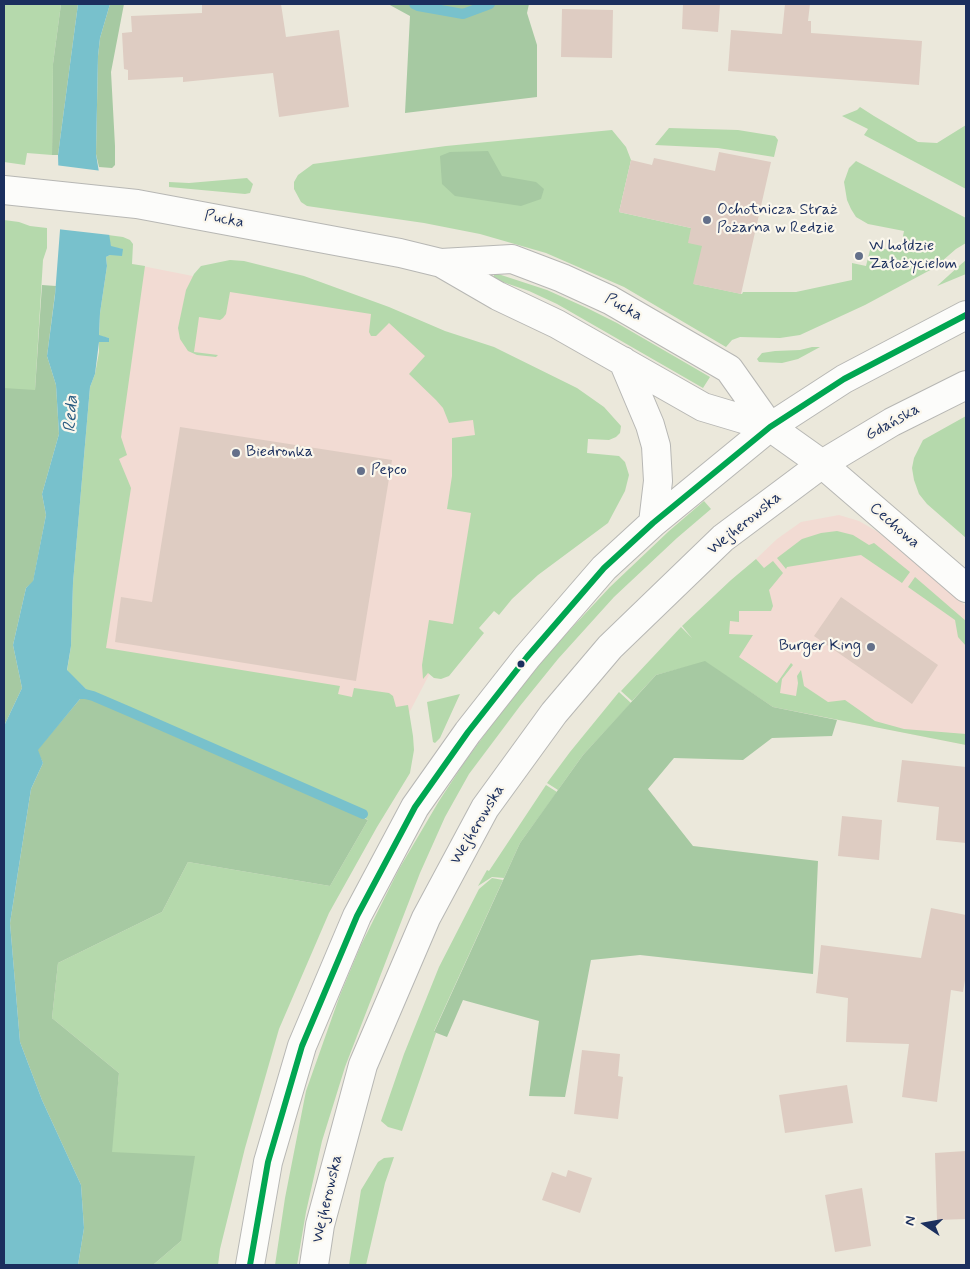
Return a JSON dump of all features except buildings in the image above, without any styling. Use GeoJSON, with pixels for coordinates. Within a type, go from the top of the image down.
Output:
{"type":"FeatureCollection","features":[{"type":"Feature","properties":{"kind":"main road","name":"Pucka"},"geometry":{"type":"LineString","coordinates":[[4,190],[172,210],[442,263],[512,259],[562,278],[610,300],[729,369],[770,427]]}},
{"type":"Feature","properties":{"kind":"main road","name":"Pucka"},"geometry":{"type":"LineString","coordinates":[[442,263],[498,296],[558,324],[703,407],[770,427],[822,464]]}},
{"type":"Feature","properties":{"kind":"main road"},"geometry":{"type":"LineString","coordinates":[[250,1265],[268,1162],[302,1046],[356,916],[410,816],[468,732],[527,656],[604,568],[653,523],[770,427],[844,379],[966,315]]}},
{"type":"Feature","properties":{"kind":"main road"},"geometry":{"type":"LineString","coordinates":[[623,361],[650,425],[656,446],[658,481],[653,523]]}},
{"type":"Feature","properties":{"kind":"main road","name":"Gdańska"},"geometry":{"type":"LineString","coordinates":[[822,464],[892,422],[966,385]]}},
{"type":"Feature","properties":{"kind":"main road","name":"Cechowa"},"geometry":{"type":"LineString","coordinates":[[822,464],[966,588]]}},
{"type":"Feature","properties":{"kind":"main road","name":"Wejherowska"},"geometry":{"type":"LineString","coordinates":[[314,1265],[320,1225],[364,1065],[426,918],[485,808],[554,713],[610,647],[723,538],[822,464]]}},
{"type":"Feature","properties":{"kind":"shaded area"},"geometry":{"type":"Polygon","coordinates":[[[132,264],[385,314],[537,386],[464,608],[396,738],[77,667],[132,264]]]}},
{"type":"Feature","properties":{"kind":"shaded area"},"geometry":{"type":"Polygon","coordinates":[[[839,515],[859,521],[878,532],[966,606],[966,745],[773,707],[705,662],[736,607],[764,568],[756,559],[777,539],[801,522],[839,515]]]}},
{"type":"Feature","properties":{"kind":"green space"},"geometry":{"type":"Polygon","coordinates":[[[4,4],[61,4],[53,64],[52,155],[27,153],[25,165],[4,162],[4,4]]]}},
{"type":"Feature","properties":{"kind":"green space"},"geometry":{"type":"Polygon","coordinates":[[[61,4],[78,4],[58,155],[52,155],[53,64],[61,4]]]}},
{"type":"Feature","properties":{"kind":"green space"},"geometry":{"type":"Polygon","coordinates":[[[110,4],[124,4],[111,72],[115,146],[115,165],[112,168],[99,167],[96,154],[98,56],[100,38],[110,4]]]}},
{"type":"Feature","properties":{"kind":"green space"},"geometry":{"type":"Polygon","coordinates":[[[388,4],[529,4],[527,13],[537,45],[537,97],[405,113],[410,16],[388,4]]]}},
{"type":"Feature","properties":{"kind":"green space"},"geometry":{"type":"Polygon","coordinates":[[[860,107],[918,142],[937,143],[966,125],[966,189],[864,135],[868,129],[842,116],[860,107]]]}},
{"type":"Feature","properties":{"kind":"green space"},"geometry":{"type":"Polygon","coordinates":[[[669,128],[738,130],[775,136],[778,140],[774,157],[718,148],[655,145],[669,128]]]}},
{"type":"Feature","properties":{"kind":"green space"},"geometry":{"type":"Polygon","coordinates":[[[612,130],[626,147],[631,160],[619,212],[691,228],[704,246],[694,284],[742,294],[743,292],[796,292],[852,280],[852,263],[866,266],[871,246],[900,252],[904,231],[868,224],[856,217],[851,209],[847,200],[844,182],[849,168],[856,161],[966,218],[966,243],[934,268],[865,305],[800,335],[780,338],[740,337],[732,340],[726,347],[624,287],[546,253],[480,234],[424,223],[307,206],[301,202],[294,189],[294,182],[298,175],[313,164],[446,146],[612,130]]]}},
{"type":"Feature","properties":{"kind":"green space"},"geometry":{"type":"Polygon","coordinates":[[[488,151],[502,176],[536,182],[544,189],[541,199],[521,206],[455,196],[442,184],[440,156],[450,152],[488,151]]]}},
{"type":"Feature","properties":{"kind":"green space"},"geometry":{"type":"Polygon","coordinates":[[[247,178],[253,184],[250,193],[245,194],[169,187],[169,182],[189,183],[247,178]]]}},
{"type":"Feature","properties":{"kind":"green space"},"geometry":{"type":"Polygon","coordinates":[[[4,220],[47,228],[47,248],[43,260],[35,390],[4,649],[4,220]]]}},
{"type":"Feature","properties":{"kind":"green space"},"geometry":{"type":"Polygon","coordinates":[[[108,235],[130,240],[133,244],[132,264],[145,266],[121,437],[127,455],[119,459],[131,488],[106,648],[340,686],[338,694],[352,697],[354,688],[389,693],[393,696],[396,707],[408,705],[413,736],[414,750],[410,773],[377,827],[329,913],[279,1029],[245,1148],[220,1249],[218,1265],[153,1265],[181,1241],[111,1152],[119,1073],[52,1018],[58,963],[162,912],[188,862],[330,886],[368,820],[362,816],[364,812],[315,789],[90,693],[67,671],[71,646],[73,583],[90,387],[95,374],[99,341],[109,342],[109,338],[99,336],[100,313],[107,266],[106,257],[122,249],[111,247],[108,235]]]}},
{"type":"Feature","properties":{"kind":"green space"},"geometry":{"type":"Polygon","coordinates":[[[230,260],[244,261],[304,276],[389,307],[445,331],[494,347],[577,388],[604,407],[621,426],[620,433],[609,440],[588,439],[587,453],[619,456],[625,462],[629,475],[625,491],[608,523],[538,575],[512,599],[499,615],[494,611],[479,628],[484,633],[449,676],[441,679],[434,678],[428,673],[423,679],[422,665],[429,620],[453,624],[471,513],[447,509],[452,476],[452,438],[475,435],[473,420],[449,423],[443,408],[409,374],[425,356],[389,323],[376,336],[371,336],[369,332],[371,314],[230,292],[226,314],[223,318],[220,320],[199,317],[194,352],[218,355],[216,357],[197,355],[188,351],[180,339],[178,328],[186,290],[194,274],[201,266],[230,260]]]}},
{"type":"Feature","properties":{"kind":"green space"},"geometry":{"type":"Polygon","coordinates":[[[966,260],[966,274],[937,286],[959,266],[966,260]]]}},
{"type":"Feature","properties":{"kind":"green space"},"geometry":{"type":"Polygon","coordinates":[[[495,273],[547,290],[587,308],[617,323],[710,377],[703,388],[557,304],[529,291],[494,279],[495,273]]]}},
{"type":"Feature","properties":{"kind":"green space"},"geometry":{"type":"Polygon","coordinates":[[[42,285],[56,286],[47,356],[56,385],[59,434],[42,494],[46,515],[33,582],[26,588],[13,645],[22,688],[4,726],[4,388],[35,390],[42,285]]]}},
{"type":"Feature","properties":{"kind":"green space"},"geometry":{"type":"Polygon","coordinates":[[[820,347],[798,359],[782,363],[759,362],[757,359],[762,353],[800,350],[820,347]]]}},
{"type":"Feature","properties":{"kind":"green space"},"geometry":{"type":"Polygon","coordinates":[[[966,416],[966,538],[927,504],[919,494],[912,468],[914,458],[923,440],[966,416]]]}},
{"type":"Feature","properties":{"kind":"green space"},"geometry":{"type":"Polygon","coordinates":[[[704,501],[711,509],[614,597],[558,659],[469,774],[445,817],[420,873],[345,1067],[322,1141],[306,1212],[297,1265],[275,1265],[285,1198],[306,1091],[340,995],[361,945],[399,869],[464,763],[504,708],[554,647],[610,587],[704,501]]]}},
{"type":"Feature","properties":{"kind":"green space"},"geometry":{"type":"Polygon","coordinates":[[[837,531],[853,535],[869,545],[874,543],[910,572],[902,583],[861,555],[787,567],[786,569],[777,558],[802,539],[821,533],[837,531]]]}},
{"type":"Feature","properties":{"kind":"green space"},"geometry":{"type":"Polygon","coordinates":[[[756,559],[764,568],[773,561],[783,573],[769,590],[773,606],[771,611],[739,611],[739,622],[730,621],[729,634],[753,635],[739,657],[777,683],[791,663],[793,665],[782,679],[780,693],[796,696],[797,676],[801,670],[804,686],[828,702],[845,700],[875,721],[904,729],[966,734],[966,745],[773,707],[705,662],[656,675],[632,701],[621,691],[681,627],[692,638],[682,626],[756,559]]]}},
{"type":"Feature","properties":{"kind":"green space"},"geometry":{"type":"Polygon","coordinates":[[[915,577],[966,621],[966,646],[958,637],[955,620],[908,587],[915,577]]]}},
{"type":"Feature","properties":{"kind":"green space"},"geometry":{"type":"Polygon","coordinates":[[[705,661],[773,707],[837,720],[832,736],[772,738],[743,760],[674,758],[648,789],[693,846],[818,861],[813,974],[640,955],[591,960],[565,1097],[529,1096],[539,1021],[463,1000],[447,1037],[434,1032],[520,843],[583,755],[656,675],[705,661]]]}},
{"type":"Feature","properties":{"kind":"green space"},"geometry":{"type":"Polygon","coordinates":[[[619,692],[631,703],[583,755],[558,790],[547,783],[570,752],[619,692]]]}},
{"type":"Feature","properties":{"kind":"green space"},"geometry":{"type":"Polygon","coordinates":[[[460,694],[440,738],[435,743],[433,742],[427,702],[460,694]]]}},
{"type":"Feature","properties":{"kind":"green space"},"geometry":{"type":"Polygon","coordinates":[[[80,699],[91,699],[368,820],[330,886],[188,862],[162,912],[58,963],[52,1018],[119,1073],[112,1152],[195,1156],[181,1241],[153,1265],[78,1265],[84,1228],[81,1185],[42,1100],[20,1042],[10,923],[31,789],[43,763],[37,750],[80,699]]]}},
{"type":"Feature","properties":{"kind":"green space"},"geometry":{"type":"Polygon","coordinates":[[[546,785],[557,792],[520,843],[504,878],[492,877],[478,886],[487,870],[489,871],[546,785]]]}},
{"type":"Feature","properties":{"kind":"green space"},"geometry":{"type":"Polygon","coordinates":[[[492,878],[503,880],[434,1031],[436,1033],[402,1131],[388,1127],[381,1121],[404,1054],[439,967],[479,889],[492,878]]]}},
{"type":"Feature","properties":{"kind":"green space"},"geometry":{"type":"Polygon","coordinates":[[[394,1157],[385,1183],[366,1265],[349,1265],[361,1190],[378,1162],[384,1158],[394,1157]]]}},
{"type":"Feature","properties":{"kind":"water","name":"Reda"},"geometry":{"type":"Polygon","coordinates":[[[78,4],[110,4],[100,38],[98,56],[96,154],[111,246],[123,249],[122,256],[110,255],[106,257],[107,266],[100,313],[99,335],[109,338],[109,342],[99,342],[95,374],[90,387],[73,583],[71,646],[67,670],[90,693],[91,699],[80,699],[38,750],[43,763],[31,789],[10,923],[20,1042],[42,1100],[81,1185],[84,1228],[78,1265],[4,1265],[4,726],[22,688],[13,645],[26,588],[33,581],[46,515],[42,494],[59,434],[56,385],[47,356],[55,295],[60,230],[58,155],[78,4]]]}},
{"type":"Feature","properties":{"kind":"pier"},"geometry":{"type":"Polygon","coordinates":[[[55,165],[102,171],[110,235],[57,229],[55,165]]]}},
{"type":"Feature","properties":{"kind":"waterway"},"geometry":{"type":"LineString","coordinates":[[414,4],[463,14],[490,4]]}},
{"type":"Feature","properties":{"kind":"waterway"},"geometry":{"type":"LineString","coordinates":[[77,692],[93,696],[363,814]]}},
{"type":"Feature","properties":{"kind":"transit line"},"geometry":{"type":"LineString","coordinates":[[250,1265],[268,1162],[302,1046],[357,916],[415,807],[468,732],[527,657],[604,568],[653,523],[770,427],[844,379],[966,315]]}},
{"type":"Feature","properties":{"kind":"place","name":"Ochotnicza Straż Pożarna w Redzie"},"geometry":{"type":"Point","coordinates":[707,220]}},
{"type":"Feature","properties":{"kind":"place","name":"W hołdzie Założycielom"},"geometry":{"type":"Point","coordinates":[859,256]}},
{"type":"Feature","properties":{"kind":"place","name":"Biedronka"},"geometry":{"type":"Point","coordinates":[236,453]}},
{"type":"Feature","properties":{"kind":"place","name":"Pepco"},"geometry":{"type":"Point","coordinates":[361,471]}},
{"type":"Feature","properties":{"kind":"place","name":"Burger King"},"geometry":{"type":"Point","coordinates":[871,647]}}]}
